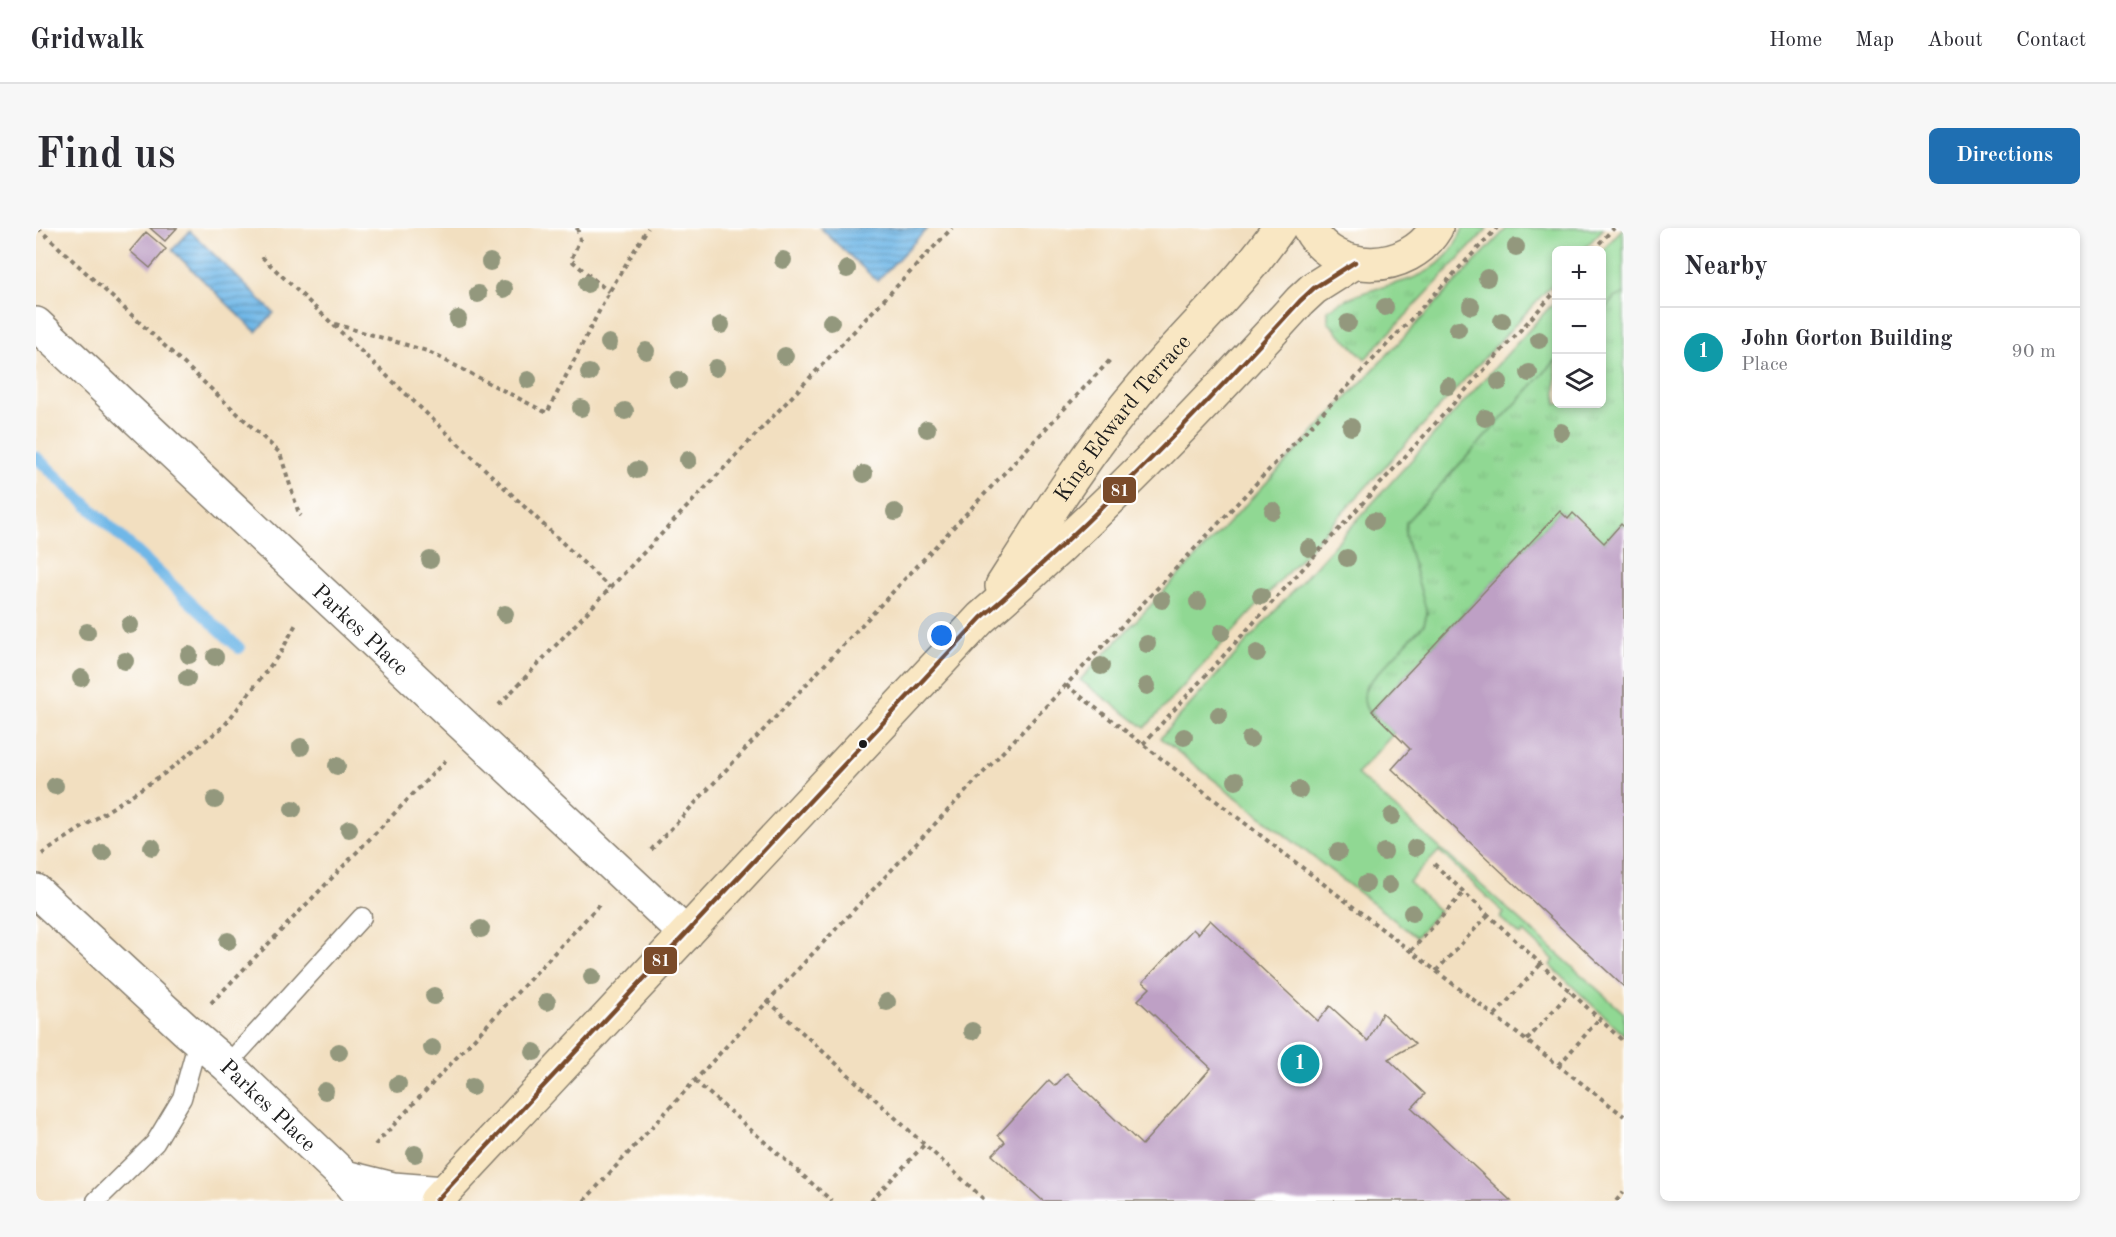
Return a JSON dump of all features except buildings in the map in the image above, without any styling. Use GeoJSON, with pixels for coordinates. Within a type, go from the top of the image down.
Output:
{"type":"FeatureCollection","features":[{"type":"Feature","properties":{"kind":"main road","name":"King Edward Terrace"},"geometry":{"type":"LineString","coordinates":[[981,618],[1070,479],[1105,431],[1151,376],[1247,270],[1279,228]]}},
{"type":"Feature","properties":{"kind":"main road"},"geometry":{"type":"LineString","coordinates":[[1309,228],[1323,246],[1338,256],[1355,262],[1384,264],[1402,258],[1420,248],[1436,228]]}},
{"type":"Feature","properties":{"kind":"main road","name":"King Edward Terrace"},"geometry":{"type":"LineString","coordinates":[[440,1197],[981,618],[1045,563],[1105,506],[1183,428],[1307,295],[1355,262]]}},
{"type":"Feature","properties":{"kind":"street","name":"Parkes Place"},"geometry":{"type":"LineString","coordinates":[[36,324],[686,934]]}},
{"type":"Feature","properties":{"kind":"street","name":"Parkes Place"},"geometry":{"type":"LineString","coordinates":[[36,891],[227,1065],[355,1189]]}},
{"type":"Feature","properties":{"kind":"street"},"geometry":{"type":"LineString","coordinates":[[355,1189],[393,1189],[440,1197]]}},
{"type":"Feature","properties":{"kind":"lane"},"geometry":{"type":"LineString","coordinates":[[227,1065],[362,917]]}},
{"type":"Feature","properties":{"kind":"lane"},"geometry":{"type":"LineString","coordinates":[[96,1201],[156,1143],[182,1098],[192,1035]]}},
{"type":"Feature","properties":{"kind":"path"},"geometry":{"type":"LineString","coordinates":[[38,228],[280,453],[298,514],[307,522]]}},
{"type":"Feature","properties":{"kind":"path"},"geometry":{"type":"LineString","coordinates":[[577,228],[580,239],[571,260],[609,292]]}},
{"type":"Feature","properties":{"kind":"path"},"geometry":{"type":"LineString","coordinates":[[334,324],[427,351],[547,413],[609,292],[648,228]]}},
{"type":"Feature","properties":{"kind":"path"},"geometry":{"type":"LineString","coordinates":[[490,698],[498,706],[952,228]]}},
{"type":"Feature","properties":{"kind":"path"},"geometry":{"type":"LineString","coordinates":[[584,1201],[768,1001],[1497,228]]}},
{"type":"Feature","properties":{"kind":"path"},"geometry":{"type":"LineString","coordinates":[[1597,246],[1614,228]]}},
{"type":"Feature","properties":{"kind":"path"},"geometry":{"type":"LineString","coordinates":[[262,256],[610,588]]}},
{"type":"Feature","properties":{"kind":"path"},"geometry":{"type":"LineString","coordinates":[[1143,744],[1552,296]]}},
{"type":"Feature","properties":{"kind":"path"},"geometry":{"type":"LineString","coordinates":[[355,1189],[626,877],[1120,349]]}},
{"type":"Feature","properties":{"kind":"path"},"geometry":{"type":"LineString","coordinates":[[41,855],[165,774],[224,726],[281,652],[303,613]]}},
{"type":"Feature","properties":{"kind":"path"},"geometry":{"type":"LineString","coordinates":[[1066,686],[1624,1116]]}},
{"type":"Feature","properties":{"kind":"path"},"geometry":{"type":"LineString","coordinates":[[192,1035],[472,733]]}},
{"type":"Feature","properties":{"kind":"path"},"geometry":{"type":"LineString","coordinates":[[1434,864],[1624,1042]]}},
{"type":"Feature","properties":{"kind":"path"},"geometry":{"type":"LineString","coordinates":[[1411,951],[1464,892]]}},
{"type":"Feature","properties":{"kind":"path"},"geometry":{"type":"LineString","coordinates":[[1436,971],[1488,915]]}},
{"type":"Feature","properties":{"kind":"path"},"geometry":{"type":"LineString","coordinates":[[1495,1015],[1540,964]]}},
{"type":"Feature","properties":{"kind":"path"},"geometry":{"type":"LineString","coordinates":[[1527,1041],[1570,992]]}},
{"type":"Feature","properties":{"kind":"path"},"geometry":{"type":"LineString","coordinates":[[768,1001],[986,1201]]}},
{"type":"Feature","properties":{"kind":"path"},"geometry":{"type":"LineString","coordinates":[[1559,1065],[1599,1018]]}},
{"type":"Feature","properties":{"kind":"path"},"geometry":{"type":"LineString","coordinates":[[695,1081],[832,1201]]}},
{"type":"Feature","properties":{"kind":"path"},"geometry":{"type":"LineString","coordinates":[[871,1201],[924,1145]]}},
{"type":"Feature","properties":{"kind":"path"},"geometry":{"type":"LineString","coordinates":[[1616,1201],[1624,1192]]}},
{"type":"Feature","properties":{"kind":"green space"},"geometry":{"type":"Polygon","coordinates":[[[1463,228],[1488,228],[1365,359],[1328,322],[1328,310],[1347,299],[1404,281],[1438,264],[1452,249],[1463,228]]]}},
{"type":"Feature","properties":{"kind":"green space"},"geometry":{"type":"Polygon","coordinates":[[[1507,228],[1604,228],[1587,246],[1552,246],[1552,284],[1145,728],[1080,680],[1507,228]]]}},
{"type":"Feature","properties":{"kind":"green space"},"geometry":{"type":"Polygon","coordinates":[[[1623,228],[1624,294],[1614,298],[1606,307],[1606,300],[1606,247],[1623,228]]]}},
{"type":"Feature","properties":{"kind":"green space"},"geometry":{"type":"Polygon","coordinates":[[[1624,294],[1624,527],[1621,524],[1604,543],[1560,511],[1372,711],[1376,716],[1375,719],[1364,704],[1364,693],[1367,686],[1381,668],[1424,624],[1427,613],[1405,536],[1406,522],[1552,364],[1552,408],[1606,408],[1606,307],[1614,298],[1624,294]]]}},
{"type":"Feature","properties":{"kind":"green space"},"geometry":{"type":"Polygon","coordinates":[[[1552,304],[1552,364],[1406,522],[1405,536],[1427,613],[1424,624],[1366,686],[1364,700],[1368,712],[1374,719],[1376,716],[1394,733],[1357,774],[1624,1013],[1624,1035],[1550,965],[1554,960],[1524,932],[1521,936],[1500,918],[1504,913],[1439,851],[1409,882],[1439,911],[1416,937],[1160,738],[1552,304]]]}},
{"type":"Feature","properties":{"kind":"water"},"geometry":{"type":"Polygon","coordinates":[[[820,228],[928,228],[877,281],[820,228]]]}},
{"type":"Feature","properties":{"kind":"water"},"geometry":{"type":"Polygon","coordinates":[[[190,231],[274,313],[256,332],[172,250],[190,231]]]}},
{"type":"Feature","properties":{"kind":"waterway"},"geometry":{"type":"LineString","coordinates":[[36,457],[239,648]]}},
{"type":"Feature","properties":{"kind":"transit line","name":"81"},"geometry":{"type":"LineString","coordinates":[[436,1201],[981,618],[1105,504],[1224,384],[1300,301],[1314,288],[1355,262]]}},
{"type":"Feature","properties":{"kind":"place","name":"John Gorton Building"},"geometry":{"type":"Point","coordinates":[1300,1064]}}]}
